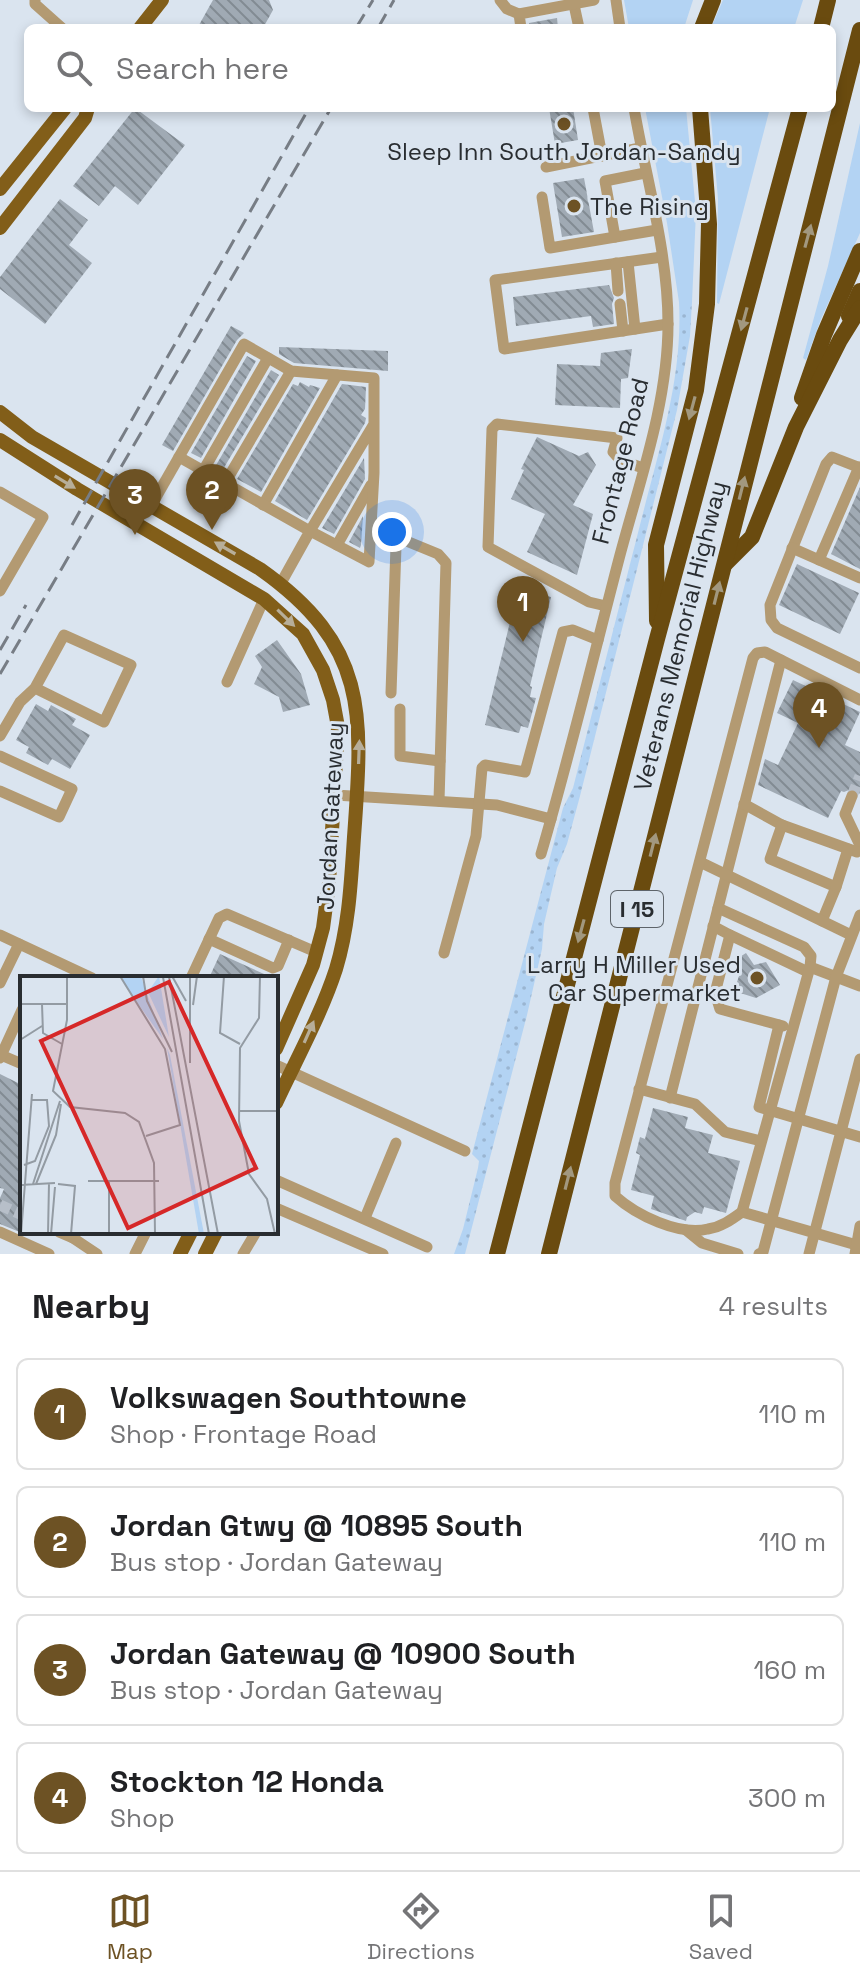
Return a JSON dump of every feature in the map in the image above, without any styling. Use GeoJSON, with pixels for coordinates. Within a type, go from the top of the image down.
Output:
{"type":"FeatureCollection","features":[{"type":"Feature","properties":{"kind":"highway"},"geometry":{"type":"LineString","coordinates":[[694,24],[702,0]]}},
{"type":"Feature","properties":{"kind":"highway"},"geometry":{"type":"LineString","coordinates":[[704,24],[713,0]]}},
{"type":"Feature","properties":{"kind":"highway"},"geometry":{"type":"LineString","coordinates":[[822,24],[828,0]]}},
{"type":"Feature","properties":{"kind":"highway","name":"Veterans Memorial Highway"},"geometry":{"type":"LineString","coordinates":[[549,1254],[860,30]]}},
{"type":"Feature","properties":{"kind":"highway"},"geometry":{"type":"LineString","coordinates":[[657,639],[656,545],[696,390],[707,304],[709,224],[700,112]]}},
{"type":"Feature","properties":{"kind":"highway","name":"Veterans Memorial Highway"},"geometry":{"type":"LineString","coordinates":[[497,1254],[657,639],[799,112]]}},
{"type":"Feature","properties":{"kind":"highway"},"geometry":{"type":"LineString","coordinates":[[796,427],[820,345],[860,251]]}},
{"type":"Feature","properties":{"kind":"highway"},"geometry":{"type":"LineString","coordinates":[[725,564],[752,537],[796,427],[840,340],[860,291]]}},
{"type":"Feature","properties":{"kind":"highway"},"geometry":{"type":"LineString","coordinates":[[840,340],[860,308]]}},
{"type":"Feature","properties":{"kind":"main road"},"geometry":{"type":"LineString","coordinates":[[143,24],[162,0]]}},
{"type":"Feature","properties":{"kind":"main road"},"geometry":{"type":"LineString","coordinates":[[0,189],[62,112]]}},
{"type":"Feature","properties":{"kind":"main road"},"geometry":{"type":"LineString","coordinates":[[0,228],[87,112]]}},
{"type":"Feature","properties":{"kind":"main road","name":"Jordan Gateway"},"geometry":{"type":"LineString","coordinates":[[0,412],[25,432],[281,583],[320,621],[344,660],[355,695],[360,726],[346,932],[335,972],[278,1099]]}},
{"type":"Feature","properties":{"kind":"main road"},"geometry":{"type":"LineString","coordinates":[[0,423],[4,427],[25,432]]}},
{"type":"Feature","properties":{"kind":"main road","name":"Jordan Gateway"},"geometry":{"type":"LineString","coordinates":[[0,440],[264,599],[303,634],[323,670],[338,727],[329,883],[316,952],[278,1044]]}},
{"type":"Feature","properties":{"kind":"main road"},"geometry":{"type":"LineString","coordinates":[[180,1254],[190,1234]]}},
{"type":"Feature","properties":{"kind":"main road"},"geometry":{"type":"LineString","coordinates":[[205,1254],[215,1234]]}},
{"type":"Feature","properties":{"kind":"street"},"geometry":{"type":"LineString","coordinates":[[35,0],[35,4],[58,24]]}},
{"type":"Feature","properties":{"kind":"street"},"geometry":{"type":"LineString","coordinates":[[500,0],[507,9],[519,14],[594,0]]}},
{"type":"Feature","properties":{"kind":"street"},"geometry":{"type":"LineString","coordinates":[[616,0],[619,24]]}},
{"type":"Feature","properties":{"kind":"street"},"geometry":{"type":"LineString","coordinates":[[574,2],[578,24]]}},
{"type":"Feature","properties":{"kind":"street"},"geometry":{"type":"LineString","coordinates":[[519,14],[520,24]]}},
{"type":"Feature","properties":{"kind":"street"},"geometry":{"type":"LineString","coordinates":[[594,112],[602,156]]}},
{"type":"Feature","properties":{"kind":"street","name":"Frontage Road"},"geometry":{"type":"LineString","coordinates":[[541,854],[660,396],[668,324],[662,257],[635,112]]}},
{"type":"Feature","properties":{"kind":"street"},"geometry":{"type":"LineString","coordinates":[[546,167],[640,148]]}},
{"type":"Feature","properties":{"kind":"street"},"geometry":{"type":"LineString","coordinates":[[615,237],[605,181],[645,173]]}},
{"type":"Feature","properties":{"kind":"street"},"geometry":{"type":"LineString","coordinates":[[542,197],[550,248],[657,230]]}},
{"type":"Feature","properties":{"kind":"street"},"geometry":{"type":"LineString","coordinates":[[662,257],[495,280],[504,349],[668,324]]}},
{"type":"Feature","properties":{"kind":"street"},"geometry":{"type":"LineString","coordinates":[[618,291],[622,263]]}},
{"type":"Feature","properties":{"kind":"street"},"geometry":{"type":"LineString","coordinates":[[622,263],[629,330]]}},
{"type":"Feature","properties":{"kind":"street"},"geometry":{"type":"LineString","coordinates":[[620,304],[629,330]]}},
{"type":"Feature","properties":{"kind":"street"},"geometry":{"type":"LineString","coordinates":[[151,506],[179,457],[244,344],[291,371],[374,378],[369,562],[179,457]]}},
{"type":"Feature","properties":{"kind":"street"},"geometry":{"type":"LineString","coordinates":[[203,471],[268,358]]}},
{"type":"Feature","properties":{"kind":"street"},"geometry":{"type":"LineString","coordinates":[[225,483],[291,371]]}},
{"type":"Feature","properties":{"kind":"street"},"geometry":{"type":"LineString","coordinates":[[263,505],[337,375]]}},
{"type":"Feature","properties":{"kind":"street"},"geometry":{"type":"LineString","coordinates":[[281,583],[374,424]]}},
{"type":"Feature","properties":{"kind":"street"},"geometry":{"type":"LineString","coordinates":[[606,606],[589,602],[488,547],[492,429],[497,424],[617,438],[613,452],[620,460],[643,468]]}},
{"type":"Feature","properties":{"kind":"street"},"geometry":{"type":"LineString","coordinates":[[819,560],[859,468],[832,457],[770,605],[771,620],[777,628],[860,668]]}},
{"type":"Feature","properties":{"kind":"street"},"geometry":{"type":"LineString","coordinates":[[337,545],[373,481]]}},
{"type":"Feature","properties":{"kind":"street"},"geometry":{"type":"LineString","coordinates":[[0,492],[43,517],[0,591]]}},
{"type":"Feature","properties":{"kind":"street"},"geometry":{"type":"LineString","coordinates":[[391,693],[396,546],[399,538],[438,554],[446,563],[439,801]]}},
{"type":"Feature","properties":{"kind":"street"},"geometry":{"type":"LineString","coordinates":[[792,548],[860,578]]}},
{"type":"Feature","properties":{"kind":"street"},"geometry":{"type":"LineString","coordinates":[[227,682],[264,599]]}},
{"type":"Feature","properties":{"kind":"street"},"geometry":{"type":"LineString","coordinates":[[444,953],[476,836],[485,765],[525,772],[563,632],[573,630],[598,640]]}},
{"type":"Feature","properties":{"kind":"street"},"geometry":{"type":"LineString","coordinates":[[0,736],[20,702],[35,688],[64,635],[131,665],[104,722],[35,688]]}},
{"type":"Feature","properties":{"kind":"street"},"geometry":{"type":"LineString","coordinates":[[718,908],[804,947],[811,956],[809,969],[785,1027],[771,1083],[769,1110],[742,1212],[723,1225],[705,1230],[686,1230],[625,1205],[615,1196],[615,1183],[749,666],[757,653],[765,652],[860,700]]}},
{"type":"Feature","properties":{"kind":"street"},"geometry":{"type":"LineString","coordinates":[[670,1098],[781,660]]}},
{"type":"Feature","properties":{"kind":"street"},"geometry":{"type":"LineString","coordinates":[[400,709],[400,756],[440,761]]}},
{"type":"Feature","properties":{"kind":"street"},"geometry":{"type":"LineString","coordinates":[[0,756],[72,789],[59,817],[0,791]]}},
{"type":"Feature","properties":{"kind":"street"},"geometry":{"type":"LineString","coordinates":[[335,795],[480,803],[551,819]]}},
{"type":"Feature","properties":{"kind":"street"},"geometry":{"type":"LineString","coordinates":[[822,921],[857,849],[845,814],[852,796]]}},
{"type":"Feature","properties":{"kind":"street"},"geometry":{"type":"LineString","coordinates":[[744,804],[782,825],[857,849]]}},
{"type":"Feature","properties":{"kind":"street"},"geometry":{"type":"LineString","coordinates":[[782,825],[770,859],[836,887]]}},
{"type":"Feature","properties":{"kind":"street"},"geometry":{"type":"LineString","coordinates":[[700,862],[851,935]]}},
{"type":"Feature","properties":{"kind":"street"},"geometry":{"type":"LineString","coordinates":[[192,976],[219,918],[227,914],[316,952]]}},
{"type":"Feature","properties":{"kind":"street"},"geometry":{"type":"LineString","coordinates":[[759,1254],[763,1252],[772,1220],[836,977],[860,915]]}},
{"type":"Feature","properties":{"kind":"street"},"geometry":{"type":"LineString","coordinates":[[713,926],[809,969],[860,986]]}},
{"type":"Feature","properties":{"kind":"street"},"geometry":{"type":"LineString","coordinates":[[0,935],[88,976]]}},
{"type":"Feature","properties":{"kind":"street"},"geometry":{"type":"LineString","coordinates":[[730,935],[715,993],[720,1009],[785,1027]]}},
{"type":"Feature","properties":{"kind":"street"},"geometry":{"type":"LineString","coordinates":[[209,939],[273,968],[278,966],[289,940]]}},
{"type":"Feature","properties":{"kind":"street"},"geometry":{"type":"LineString","coordinates":[[0,983],[19,944]]}},
{"type":"Feature","properties":{"kind":"street"},"geometry":{"type":"LineString","coordinates":[[20,1014],[1,1056],[20,1063]]}},
{"type":"Feature","properties":{"kind":"street"},"geometry":{"type":"LineString","coordinates":[[809,1254],[860,1059]]}},
{"type":"Feature","properties":{"kind":"street"},"geometry":{"type":"LineString","coordinates":[[278,1066],[465,1151]]}},
{"type":"Feature","properties":{"kind":"street"},"geometry":{"type":"LineString","coordinates":[[639,1089],[695,1104],[725,1132],[761,1141]]}},
{"type":"Feature","properties":{"kind":"street"},"geometry":{"type":"LineString","coordinates":[[769,1110],[860,1137]]}},
{"type":"Feature","properties":{"kind":"street"},"geometry":{"type":"LineString","coordinates":[[365,1218],[396,1143]]}},
{"type":"Feature","properties":{"kind":"street"},"geometry":{"type":"LineString","coordinates":[[278,1181],[427,1247]]}},
{"type":"Feature","properties":{"kind":"street"},"geometry":{"type":"LineString","coordinates":[[278,1209],[383,1254]]}},
{"type":"Feature","properties":{"kind":"street"},"geometry":{"type":"LineString","coordinates":[[742,1212],[857,1248],[860,1226]]}},
{"type":"Feature","properties":{"kind":"street"},"geometry":{"type":"LineString","coordinates":[[686,1230],[702,1243],[738,1254]]}},
{"type":"Feature","properties":{"kind":"street"},"geometry":{"type":"LineString","coordinates":[[0,1232],[49,1254]]}},
{"type":"Feature","properties":{"kind":"street"},"geometry":{"type":"LineString","coordinates":[[135,1254],[145,1234]]}},
{"type":"Feature","properties":{"kind":"street"},"geometry":{"type":"LineString","coordinates":[[243,1254],[255,1234]]}},
{"type":"Feature","properties":{"kind":"street"},"geometry":{"type":"LineString","coordinates":[[74,1235],[97,1254]]}},
{"type":"Feature","properties":{"kind":"shaded area"},"geometry":{"type":"Polygon","coordinates":[[[624,0],[693,0],[685,24],[628,24],[624,0]]]}},
{"type":"Feature","properties":{"kind":"shaded area"},"geometry":{"type":"Polygon","coordinates":[[[723,0],[803,0],[795,24],[713,24],[723,0]]]}},
{"type":"Feature","properties":{"kind":"shaded area"},"geometry":{"type":"Polygon","coordinates":[[[646,112],[686,112],[696,212],[692,302],[679,302],[646,112]]]}},
{"type":"Feature","properties":{"kind":"shaded area"},"geometry":{"type":"Polygon","coordinates":[[[710,112],[769,112],[719,304],[717,303],[718,199],[710,112]]]}},
{"type":"Feature","properties":{"kind":"shaded area"},"geometry":{"type":"Polygon","coordinates":[[[860,123],[860,233],[806,360],[803,358],[828,266],[860,123]]]}},
{"type":"Feature","properties":{"kind":"shaded area"},"geometry":{"type":"Polygon","coordinates":[[[679,302],[692,302],[690,336],[677,410],[580,796],[557,868],[527,1015],[465,1254],[454,1254],[478,1168],[479,1161],[472,1154],[563,808],[573,788],[663,437],[674,384],[679,302]]]}},
{"type":"Feature","properties":{"kind":"building"},"geometry":{"type":"Polygon","coordinates":[[[213,0],[269,0],[273,10],[265,24],[200,24],[213,0]]]}},
{"type":"Feature","properties":{"kind":"building"},"geometry":{"type":"Polygon","coordinates":[[[557,18],[558,24],[529,24],[557,18]]]}},
{"type":"Feature","properties":{"kind":"building"},"geometry":{"type":"Polygon","coordinates":[[[132,112],[140,112],[185,145],[138,205],[115,186],[99,206],[73,186],[132,112]]]}},
{"type":"Feature","properties":{"kind":"building","name":"Sleep Inn South Jordan-Sandy"},"geometry":{"type":"Polygon","coordinates":[[[550,112],[574,112],[578,140],[555,144],[550,112]]]}},
{"type":"Feature","properties":{"kind":"building"},"geometry":{"type":"Polygon","coordinates":[[[584,178],[594,232],[562,237],[553,183],[584,178]]]}},
{"type":"Feature","properties":{"kind":"building"},"geometry":{"type":"Polygon","coordinates":[[[60,199],[88,220],[69,245],[92,263],[45,324],[0,289],[0,277],[60,199]]]}},
{"type":"Feature","properties":{"kind":"building"},"geometry":{"type":"Polygon","coordinates":[[[609,285],[614,298],[614,324],[593,327],[591,316],[516,326],[513,297],[609,285]]]}},
{"type":"Feature","properties":{"kind":"building"},"geometry":{"type":"Polygon","coordinates":[[[231,326],[244,333],[173,451],[162,445],[231,326]]]}},
{"type":"Feature","properties":{"kind":"building"},"geometry":{"type":"Polygon","coordinates":[[[279,347],[388,351],[388,371],[294,363],[279,354],[279,347]]]}},
{"type":"Feature","properties":{"kind":"building"},"geometry":{"type":"Polygon","coordinates":[[[632,349],[628,378],[621,379],[620,408],[555,405],[557,364],[600,366],[601,353],[632,349]]]}},
{"type":"Feature","properties":{"kind":"building"},"geometry":{"type":"Polygon","coordinates":[[[247,356],[256,361],[201,458],[191,453],[247,356]]]}},
{"type":"Feature","properties":{"kind":"building"},"geometry":{"type":"Polygon","coordinates":[[[271,370],[279,375],[222,471],[215,467],[271,370]]]}},
{"type":"Feature","properties":{"kind":"building"},"geometry":{"type":"Polygon","coordinates":[[[300,382],[320,388],[261,492],[237,479],[293,384],[298,386],[300,382]]]}},
{"type":"Feature","properties":{"kind":"building"},"geometry":{"type":"Polygon","coordinates":[[[342,384],[366,387],[365,409],[361,415],[366,418],[365,423],[307,520],[275,501],[342,384]]]}},
{"type":"Feature","properties":{"kind":"building"},"geometry":{"type":"Polygon","coordinates":[[[537,437],[579,456],[588,452],[596,465],[573,505],[593,514],[577,575],[527,552],[545,514],[511,499],[537,437]]]}},
{"type":"Feature","properties":{"kind":"building"},"geometry":{"type":"Polygon","coordinates":[[[364,458],[365,479],[334,534],[322,528],[364,458]]]}},
{"type":"Feature","properties":{"kind":"building"},"geometry":{"type":"Polygon","coordinates":[[[860,487],[860,569],[831,554],[860,487]]]}},
{"type":"Feature","properties":{"kind":"building"},"geometry":{"type":"Polygon","coordinates":[[[363,516],[361,545],[360,548],[349,542],[363,516]]]}},
{"type":"Feature","properties":{"kind":"building"},"geometry":{"type":"Polygon","coordinates":[[[797,564],[859,593],[840,634],[779,605],[797,564]]]}},
{"type":"Feature","properties":{"kind":"building"},"geometry":{"type":"Polygon","coordinates":[[[518,589],[551,597],[530,686],[530,697],[536,698],[528,728],[521,726],[519,733],[485,725],[518,589]]]}},
{"type":"Feature","properties":{"kind":"building"},"geometry":{"type":"Polygon","coordinates":[[[277,640],[301,674],[310,705],[283,712],[279,697],[254,684],[262,667],[255,656],[277,640]]]}},
{"type":"Feature","properties":{"kind":"building"},"geometry":{"type":"Polygon","coordinates":[[[793,680],[860,712],[845,745],[860,752],[860,794],[854,788],[841,791],[828,818],[758,785],[765,759],[778,765],[798,723],[777,713],[793,680]]]}},
{"type":"Feature","properties":{"kind":"building"},"geometry":{"type":"Polygon","coordinates":[[[36,704],[48,711],[51,705],[76,719],[72,725],[90,735],[70,769],[52,759],[48,765],[26,753],[29,747],[16,740],[36,704]]]}},
{"type":"Feature","properties":{"kind":"building","name":"Larry H Miller Used Car Supermarket"},"geometry":{"type":"Polygon","coordinates":[[[746,953],[754,965],[766,962],[780,985],[756,998],[734,991],[741,970],[735,960],[746,953]]]}},
{"type":"Feature","properties":{"kind":"building"},"geometry":{"type":"Polygon","coordinates":[[[220,954],[269,976],[210,976],[220,954]]]}},
{"type":"Feature","properties":{"kind":"building"},"geometry":{"type":"Polygon","coordinates":[[[0,1074],[20,1084],[20,1232],[0,1224],[0,1198],[4,1189],[0,1188],[0,1074]]]}},
{"type":"Feature","properties":{"kind":"building"},"geometry":{"type":"Polygon","coordinates":[[[653,1108],[688,1117],[685,1128],[713,1135],[708,1153],[740,1161],[726,1213],[704,1207],[702,1214],[695,1212],[686,1221],[651,1209],[654,1196],[631,1190],[640,1155],[636,1153],[640,1137],[645,1139],[653,1108]]]}},
{"type":"Feature","properties":{"kind":"tunnel"},"geometry":{"type":"LineString","coordinates":[[852,796],[860,776]]}},
{"type":"Feature","properties":{"kind":"tunnel"},"geometry":{"type":"LineString","coordinates":[[0,1205],[20,1214]]}},
{"type":"Feature","properties":{"kind":"railway"},"geometry":{"type":"LineString","coordinates":[[358,24],[373,0]]}},
{"type":"Feature","properties":{"kind":"railway"},"geometry":{"type":"LineString","coordinates":[[380,24],[394,0]]}},
{"type":"Feature","properties":{"kind":"railway"},"geometry":{"type":"LineString","coordinates":[[72,525],[307,112]]}},
{"type":"Feature","properties":{"kind":"railway"},"geometry":{"type":"LineString","coordinates":[[0,674],[329,112]]}},
{"type":"Feature","properties":{"kind":"railway"},"geometry":{"type":"LineString","coordinates":[[0,650],[26,605]]}},
{"type":"Feature","properties":{"kind":"place","name":"Sleep Inn South Jordan-Sandy"},"geometry":{"type":"Point","coordinates":[564,124]}},
{"type":"Feature","properties":{"kind":"place","name":"The Rising"},"geometry":{"type":"Point","coordinates":[574,206]}},
{"type":"Feature","properties":{"kind":"place","name":"Jordan Gtwy @ 10895 South"},"geometry":{"type":"Point","coordinates":[212,530]}},
{"type":"Feature","properties":{"kind":"place","name":"Jordan Gateway @ 10900 South"},"geometry":{"type":"Point","coordinates":[135,535]}},
{"type":"Feature","properties":{"kind":"place","name":"Volkswagen Southtowne"},"geometry":{"type":"Point","coordinates":[523,642]}},
{"type":"Feature","properties":{"kind":"place","name":"Stockton 12 Honda"},"geometry":{"type":"Point","coordinates":[819,748]}},
{"type":"Feature","properties":{"kind":"place","name":"Larry H Miller Used Car Supermarket"},"geometry":{"type":"Point","coordinates":[757,978]}}]}
